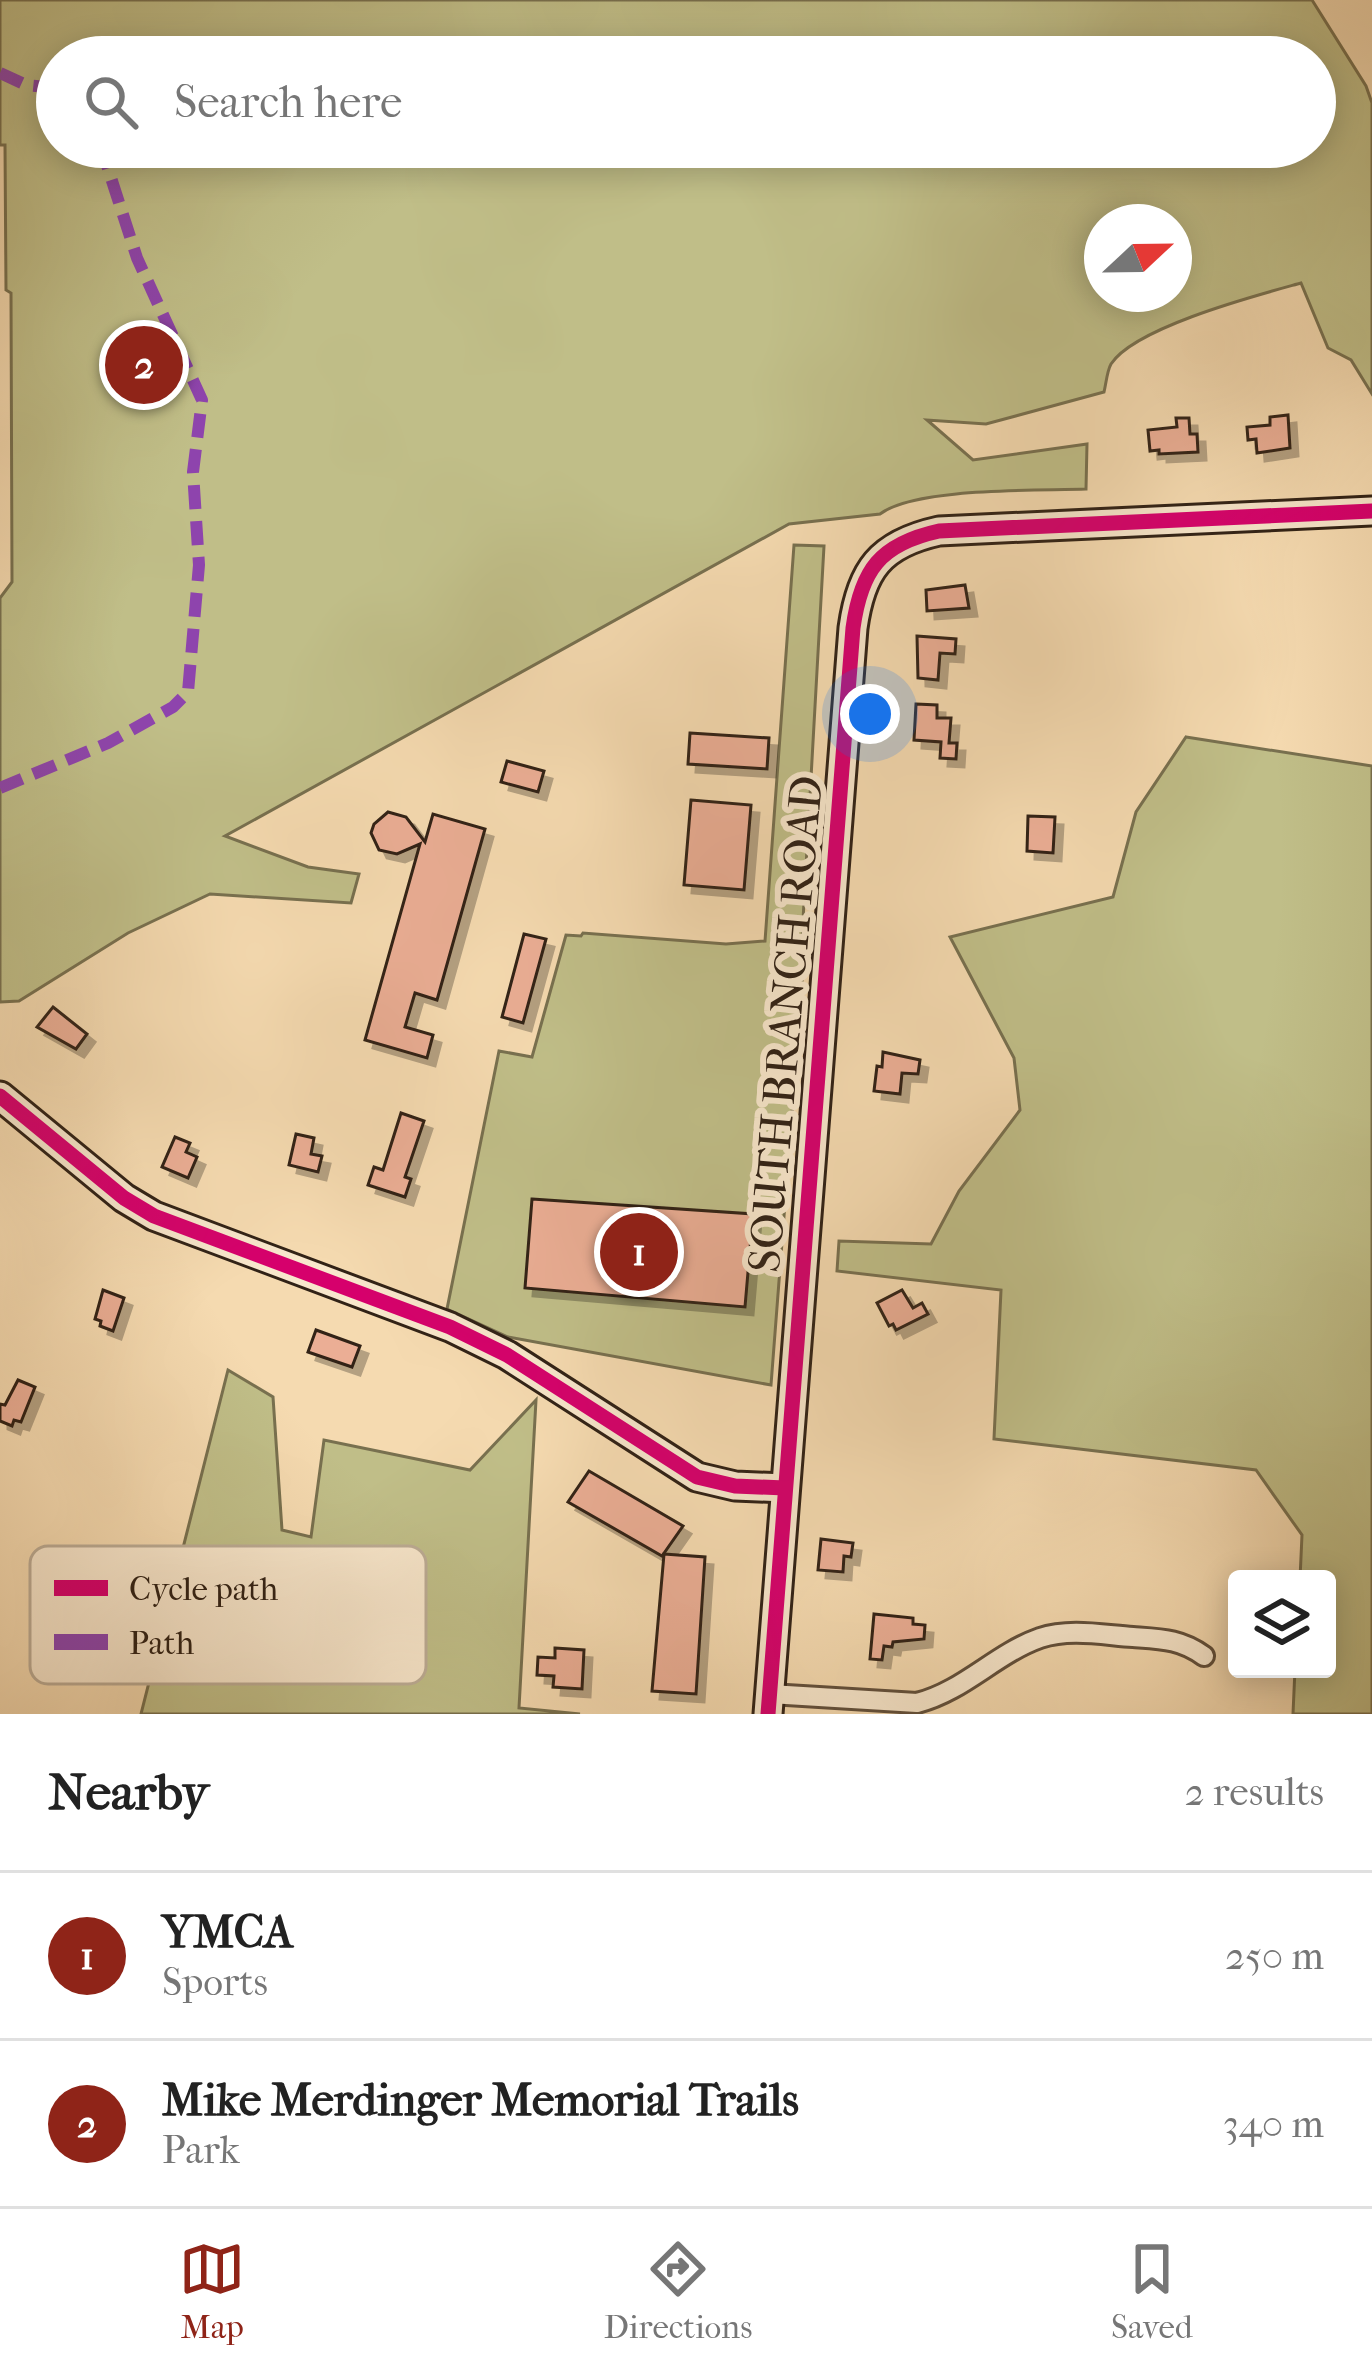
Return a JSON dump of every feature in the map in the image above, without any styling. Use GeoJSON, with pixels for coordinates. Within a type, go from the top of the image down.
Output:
{"type":"FeatureCollection","features":[{"type":"Feature","properties":{"kind":"street","name":"SOUTH BRANCH ROAD"},"geometry":{"type":"LineString","coordinates":[[769,1704],[853,628],[863,580],[886,552],[905,540],[939,531],[1372,511]]}},
{"type":"Feature","properties":{"kind":"street"},"geometry":{"type":"LineString","coordinates":[[0,1096],[124,1198],[154,1216],[450,1327],[507,1355],[697,1477],[735,1486],[785,1488]]}},
{"type":"Feature","properties":{"kind":"street"},"geometry":{"type":"LineString","coordinates":[[769,1704],[917,1703],[940,1697],[1042,1638],[1070,1633],[1176,1640],[1204,1656]]}},
{"type":"Feature","properties":{"kind":"shaded area"},"geometry":{"type":"Polygon","coordinates":[[[0,0],[1312,0],[1335,36],[36,36],[36,168],[1336,168],[1336,38],[1372,103],[1372,394],[1351,360],[1328,348],[1301,283],[1199,314],[1145,337],[1111,364],[1104,392],[986,424],[927,420],[973,460],[1087,444],[1086,489],[948,495],[897,505],[880,514],[789,524],[225,836],[308,867],[359,874],[351,903],[210,894],[128,933],[19,1001],[0,1002],[0,598],[12,582],[11,293],[6,290],[0,0]]]}},
{"type":"Feature","properties":{"kind":"shaded area"},"geometry":{"type":"Polygon","coordinates":[[[794,545],[824,546],[804,957],[771,1385],[508,1337],[447,1309],[499,1051],[532,1057],[566,935],[726,944],[765,941],[794,545]]]}},
{"type":"Feature","properties":{"kind":"shaded area"},"geometry":{"type":"Polygon","coordinates":[[[1186,737],[1372,766],[1372,1714],[1293,1714],[1295,1678],[1336,1678],[1336,1570],[1300,1570],[1302,1535],[1256,1470],[994,1439],[1001,1290],[837,1271],[839,1241],[931,1244],[959,1191],[1020,1110],[1014,1058],[950,937],[1113,897],[1136,812],[1186,737]]]}},
{"type":"Feature","properties":{"kind":"shaded area"},"geometry":{"type":"Polygon","coordinates":[[[228,1370],[273,1397],[282,1530],[311,1537],[324,1440],[470,1470],[536,1400],[519,1708],[580,1714],[141,1714],[149,1684],[426,1684],[426,1546],[183,1546],[228,1370]]]}},
{"type":"Feature","properties":{"kind":"building"},"geometry":{"type":"Polygon","coordinates":[[[1288,415],[1290,448],[1257,453],[1256,439],[1248,440],[1247,427],[1270,425],[1270,417],[1288,415]]]}},
{"type":"Feature","properties":{"kind":"building"},"geometry":{"type":"Polygon","coordinates":[[[1176,418],[1189,418],[1190,434],[1197,434],[1198,452],[1150,451],[1148,430],[1177,427],[1176,418]]]}},
{"type":"Feature","properties":{"kind":"building"},"geometry":{"type":"Polygon","coordinates":[[[965,585],[969,608],[927,611],[926,590],[965,585]]]}},
{"type":"Feature","properties":{"kind":"building"},"geometry":{"type":"Polygon","coordinates":[[[917,636],[956,639],[955,654],[940,653],[938,680],[918,678],[917,636]]]}},
{"type":"Feature","properties":{"kind":"building"},"geometry":{"type":"Polygon","coordinates":[[[916,704],[937,705],[937,718],[951,718],[949,743],[957,743],[956,759],[940,758],[941,742],[914,740],[916,704]]]}},
{"type":"Feature","properties":{"kind":"building"},"geometry":{"type":"Polygon","coordinates":[[[690,733],[769,738],[767,769],[688,764],[690,733]]]}},
{"type":"Feature","properties":{"kind":"building"},"geometry":{"type":"Polygon","coordinates":[[[507,761],[544,771],[538,792],[501,782],[507,761]]]}},
{"type":"Feature","properties":{"kind":"building"},"geometry":{"type":"Polygon","coordinates":[[[691,800],[751,805],[744,890],[684,885],[691,800]]]}},
{"type":"Feature","properties":{"kind":"building"},"geometry":{"type":"Polygon","coordinates":[[[388,812],[406,817],[425,842],[433,814],[485,829],[437,1000],[415,993],[405,1027],[433,1035],[427,1058],[365,1040],[420,844],[397,854],[379,850],[371,833],[388,812]]]}},
{"type":"Feature","properties":{"kind":"building"},"geometry":{"type":"Polygon","coordinates":[[[1028,816],[1055,817],[1053,853],[1027,851],[1028,816]]]}},
{"type":"Feature","properties":{"kind":"building"},"geometry":{"type":"Polygon","coordinates":[[[524,934],[546,939],[523,1023],[502,1017],[524,934]]]}},
{"type":"Feature","properties":{"kind":"building"},"geometry":{"type":"Polygon","coordinates":[[[53,1007],[87,1034],[76,1049],[37,1027],[53,1007]]]}},
{"type":"Feature","properties":{"kind":"building"},"geometry":{"type":"Polygon","coordinates":[[[883,1052],[920,1060],[918,1074],[902,1073],[900,1094],[874,1091],[883,1052]]]}},
{"type":"Feature","properties":{"kind":"building"},"geometry":{"type":"Polygon","coordinates":[[[401,1113],[424,1121],[405,1177],[411,1179],[405,1197],[368,1185],[374,1167],[383,1170],[401,1113]]]}},
{"type":"Feature","properties":{"kind":"building"},"geometry":{"type":"Polygon","coordinates":[[[296,1134],[314,1138],[311,1154],[322,1156],[318,1172],[289,1165],[296,1134]]]}},
{"type":"Feature","properties":{"kind":"building"},"geometry":{"type":"Polygon","coordinates":[[[175,1137],[190,1143],[186,1152],[197,1157],[188,1178],[162,1167],[175,1137]]]}},
{"type":"Feature","properties":{"kind":"building"},"geometry":{"type":"Polygon","coordinates":[[[532,1199],[753,1214],[745,1307],[525,1288],[532,1199]]]}},
{"type":"Feature","properties":{"kind":"building"},"geometry":{"type":"Polygon","coordinates":[[[103,1290],[124,1298],[113,1331],[95,1319],[103,1290]]]}},
{"type":"Feature","properties":{"kind":"building"},"geometry":{"type":"Polygon","coordinates":[[[902,1290],[913,1308],[922,1303],[928,1314],[896,1330],[877,1303],[902,1290]]]}},
{"type":"Feature","properties":{"kind":"building"},"geometry":{"type":"Polygon","coordinates":[[[316,1330],[360,1346],[352,1367],[308,1352],[316,1330]]]}},
{"type":"Feature","properties":{"kind":"building"},"geometry":{"type":"Polygon","coordinates":[[[18,1380],[35,1387],[21,1422],[14,1420],[12,1426],[0,1421],[0,1404],[5,1405],[18,1380]]]}},
{"type":"Feature","properties":{"kind":"building"},"geometry":{"type":"Polygon","coordinates":[[[589,1471],[683,1526],[662,1556],[568,1502],[589,1471]]]}},
{"type":"Feature","properties":{"kind":"building"},"geometry":{"type":"Polygon","coordinates":[[[821,1539],[853,1543],[851,1557],[844,1556],[843,1572],[818,1570],[821,1539]]]}},
{"type":"Feature","properties":{"kind":"building"},"geometry":{"type":"Polygon","coordinates":[[[664,1554],[705,1557],[696,1694],[652,1691],[664,1554]]]}},
{"type":"Feature","properties":{"kind":"building"},"geometry":{"type":"Polygon","coordinates":[[[874,1614],[913,1618],[913,1624],[925,1625],[924,1639],[893,1642],[892,1647],[884,1646],[882,1660],[870,1659],[874,1614]]]}},
{"type":"Feature","properties":{"kind":"building"},"geometry":{"type":"Polygon","coordinates":[[[555,1648],[584,1650],[582,1689],[553,1687],[554,1676],[537,1675],[538,1657],[555,1658],[555,1648]]]}},
{"type":"Feature","properties":{"kind":"marked path"},"geometry":{"type":"LineString","coordinates":[[0,73],[36,86]]}},
{"type":"Feature","properties":{"kind":"marked path"},"geometry":{"type":"LineString","coordinates":[[0,788],[108,743],[173,707],[188,692],[199,565],[193,472],[202,400],[137,258],[108,168]]}},
{"type":"Feature","properties":{"kind":"cycle path"},"geometry":{"type":"LineString","coordinates":[[768,1714],[853,628],[868,575],[902,543],[939,531],[1372,511]]}},
{"type":"Feature","properties":{"kind":"cycle path"},"geometry":{"type":"LineString","coordinates":[[0,1096],[124,1198],[154,1216],[450,1327],[507,1355],[697,1477],[735,1486],[785,1488]]}},
{"type":"Feature","properties":{"kind":"place","name":"Mike Merdinger Memorial Trails"},"geometry":{"type":"Point","coordinates":[144,365]}},
{"type":"Feature","properties":{"kind":"place","name":"YMCA"},"geometry":{"type":"Point","coordinates":[639,1252]}}]}
